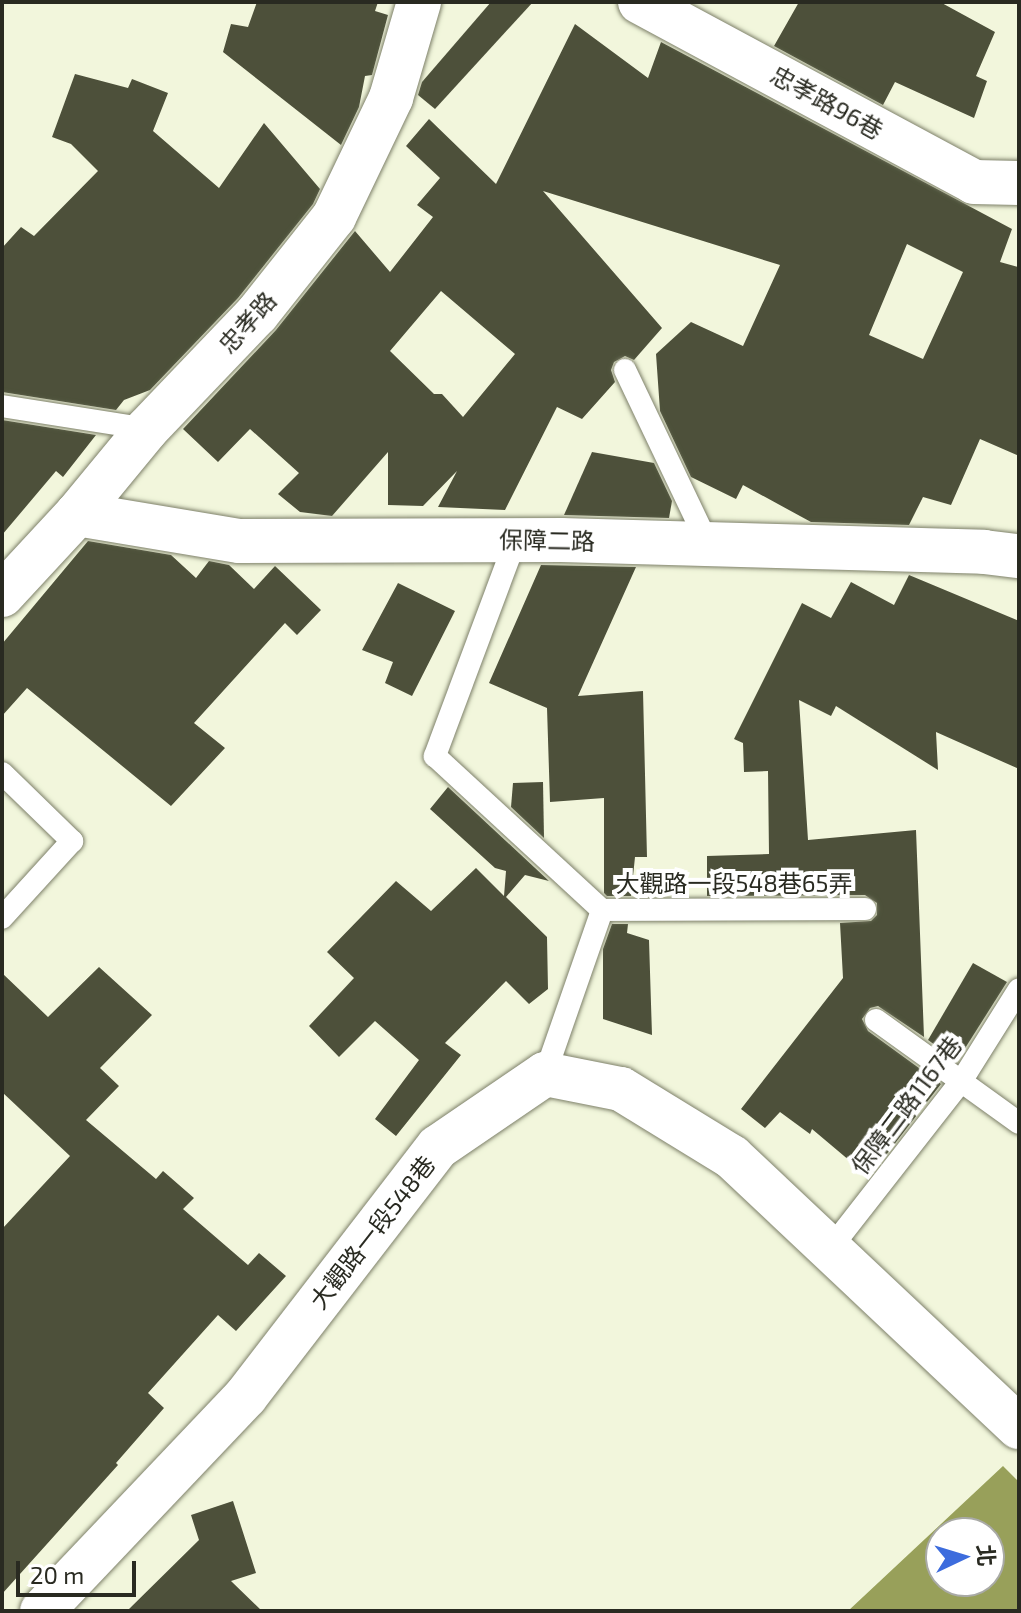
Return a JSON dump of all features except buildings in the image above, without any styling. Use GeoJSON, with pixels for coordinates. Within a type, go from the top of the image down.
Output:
{"type":"FeatureCollection","features":[{"type":"Feature","properties":{"kind":"street","name":"忠孝路"},"geometry":{"type":"LineString","coordinates":[[2,595],[77,514],[147,429],[257,314],[334,217],[391,98],[419,2]]}},
{"type":"Feature","properties":{"kind":"street","name":"忠孝路96巷"},"geometry":{"type":"LineString","coordinates":[[640,2],[974,182],[1019,183]]}},
{"type":"Feature","properties":{"kind":"street","name":"保障二路"},"geometry":{"type":"LineString","coordinates":[[77,514],[239,541],[516,539],[984,552],[1019,556]]}},
{"type":"Feature","properties":{"kind":"street"},"geometry":{"type":"LineString","coordinates":[[545,1074],[621,1089],[732,1157],[1019,1427]]}},
{"type":"Feature","properties":{"kind":"street","name":"大觀路一段548巷"},"geometry":{"type":"LineString","coordinates":[[42,1611],[246,1396],[438,1147],[545,1074]]}},
{"type":"Feature","properties":{"kind":"lane"},"geometry":{"type":"LineString","coordinates":[[625,370],[709,546]]}},
{"type":"Feature","properties":{"kind":"lane"},"geometry":{"type":"LineString","coordinates":[[2,406],[147,429]]}},
{"type":"Feature","properties":{"kind":"lane"},"geometry":{"type":"LineString","coordinates":[[516,539],[435,756],[602,910],[545,1074]]}},
{"type":"Feature","properties":{"kind":"lane"},"geometry":{"type":"LineString","coordinates":[[2,773],[72,841],[2,918]]}},
{"type":"Feature","properties":{"kind":"lane","name":"大觀路一段548巷65弄"},"geometry":{"type":"LineString","coordinates":[[602,910],[865,909]]}},
{"type":"Feature","properties":{"kind":"lane","name":"保障二路1167巷"},"geometry":{"type":"LineString","coordinates":[[830,1249],[962,1080],[1019,989]]}},
{"type":"Feature","properties":{"kind":"lane"},"geometry":{"type":"LineString","coordinates":[[876,1020],[1019,1123]]}},
{"type":"Feature","properties":{"kind":"shaded area"},"geometry":{"type":"Polygon","coordinates":[[[1003,1466],[1019,1482],[1019,1611],[848,1611],[925,1539],[925,1597],[1005,1597],[1005,1517],[948,1517],[1003,1466]]]}}]}
